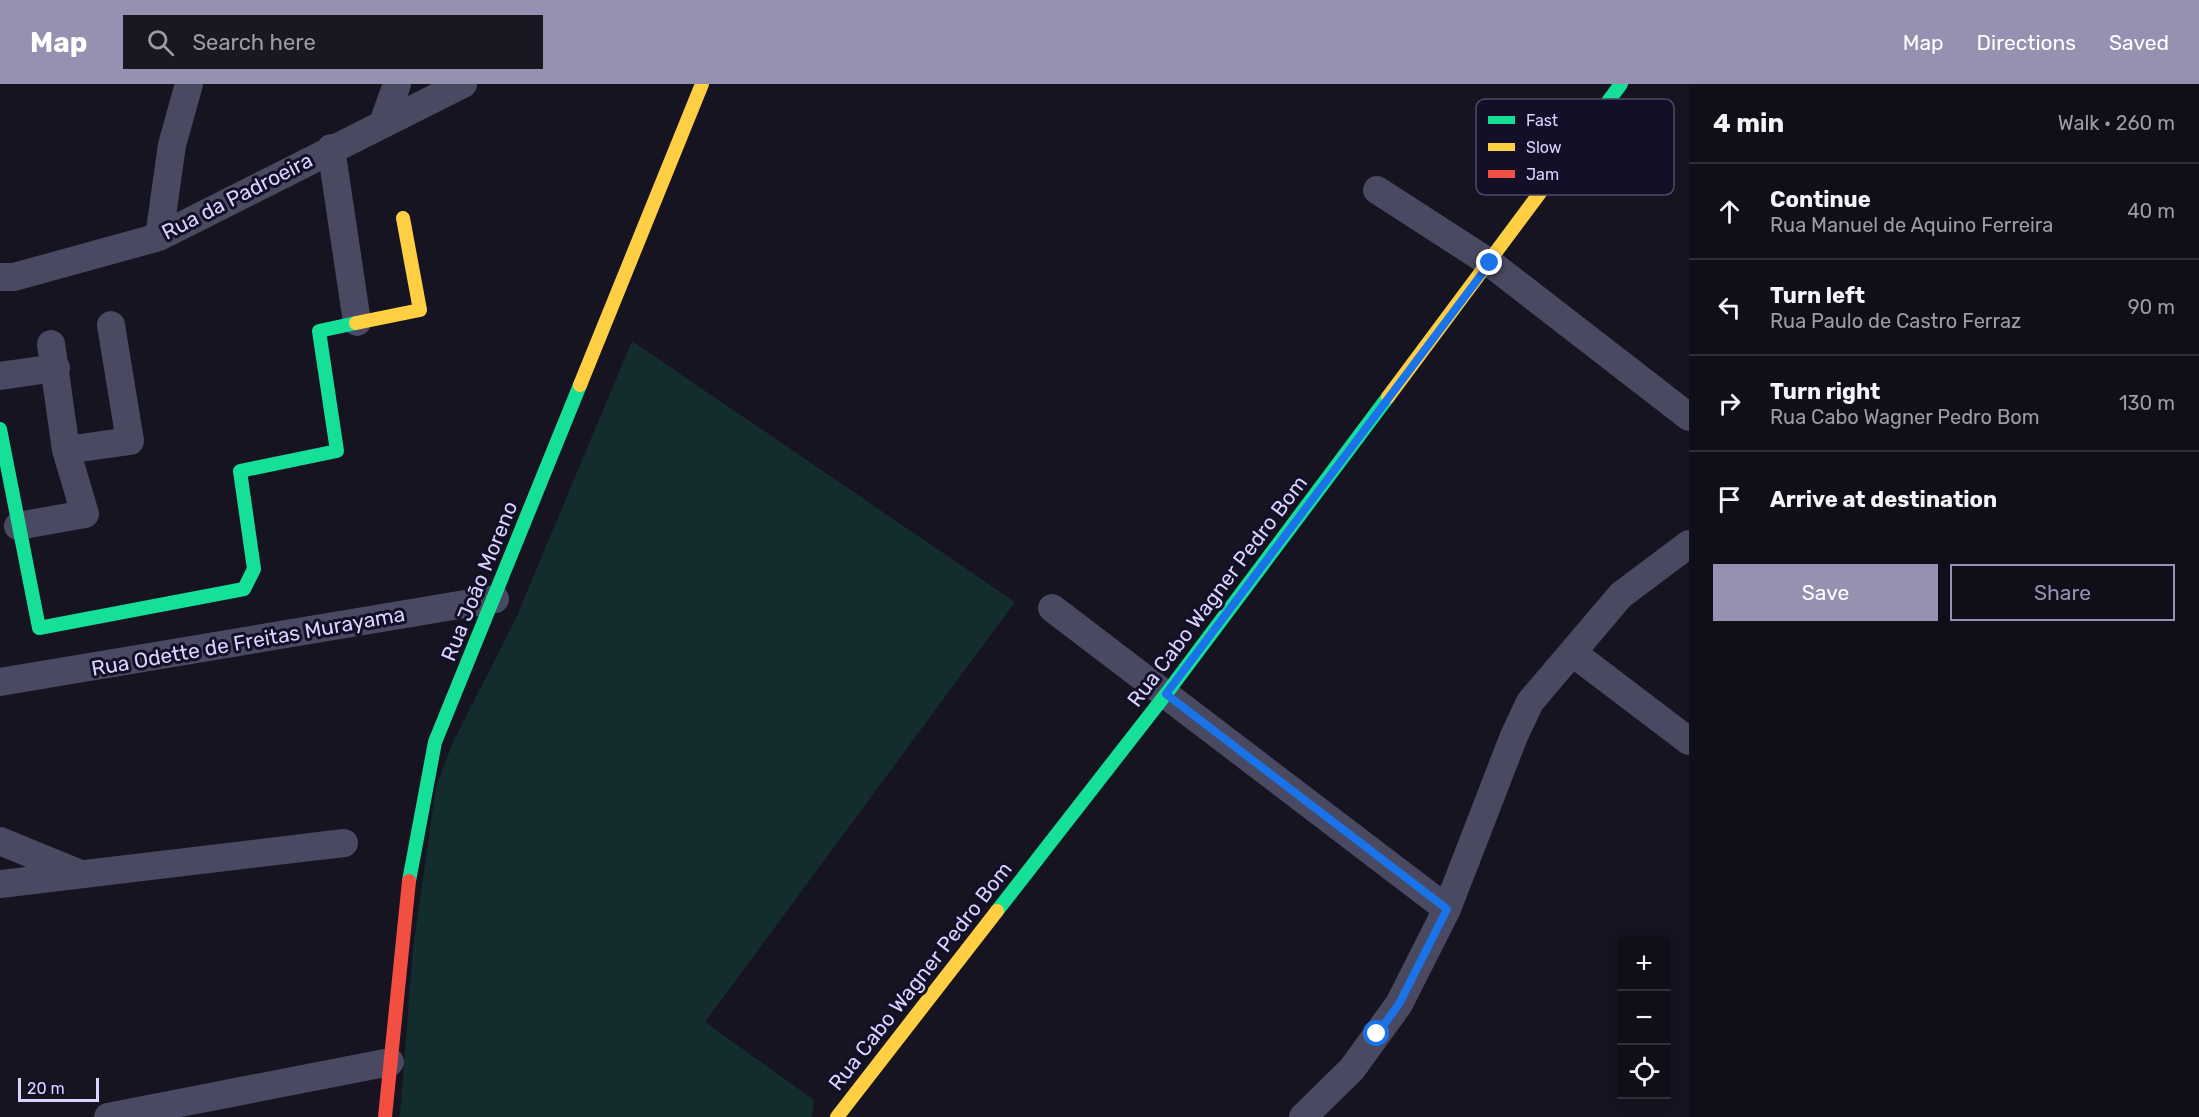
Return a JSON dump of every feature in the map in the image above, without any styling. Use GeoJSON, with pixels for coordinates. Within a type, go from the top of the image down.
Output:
{"type":"FeatureCollection","features":[{"type":"Feature","properties":{"kind":"street"},"geometry":{"type":"LineString","coordinates":[[159,237],[172,145],[189,84]]}},
{"type":"Feature","properties":{"kind":"street"},"geometry":{"type":"LineString","coordinates":[[383,123],[397,84]]}},
{"type":"Feature","properties":{"kind":"street","name":"Rua da Padroeira"},"geometry":{"type":"LineString","coordinates":[[0,277],[15,276],[159,237],[331,148],[463,84]]}},
{"type":"Feature","properties":{"kind":"street","name":"Rua João Moreno"},"geometry":{"type":"LineString","coordinates":[[385,1117],[406,900],[435,742],[495,599],[702,84]]}},
{"type":"Feature","properties":{"kind":"street","name":"Rua Cabo Wagner Pedro Bom"},"geometry":{"type":"LineString","coordinates":[[1610,99],[1621,84]]}},
{"type":"Feature","properties":{"kind":"street"},"geometry":{"type":"LineString","coordinates":[[331,148],[357,322]]}},
{"type":"Feature","properties":{"kind":"street"},"geometry":{"type":"LineString","coordinates":[[1377,190],[1490,263],[1689,417]]}},
{"type":"Feature","properties":{"kind":"street","name":"Rua Cabo Wagner Pedro Bom"},"geometry":{"type":"LineString","coordinates":[[837,1117],[1166,694],[1540,195]]}},
{"type":"Feature","properties":{"kind":"street"},"geometry":{"type":"LineString","coordinates":[[0,429],[39,628],[244,589],[254,569],[240,471],[337,451],[319,331],[420,310],[403,218]]}},
{"type":"Feature","properties":{"kind":"street"},"geometry":{"type":"LineString","coordinates":[[66,450],[130,441],[111,325]]}},
{"type":"Feature","properties":{"kind":"street"},"geometry":{"type":"LineString","coordinates":[[0,376],[53,356],[66,450],[86,514],[18,526]]}},
{"type":"Feature","properties":{"kind":"street"},"geometry":{"type":"LineString","coordinates":[[1303,1117],[1352,1069],[1399,1004],[1447,909],[1514,736],[1530,702],[1621,595],[1689,544]]}},
{"type":"Feature","properties":{"kind":"street","name":"Rua Odette de Freitas Murayama"},"geometry":{"type":"LineString","coordinates":[[0,682],[495,599]]}},
{"type":"Feature","properties":{"kind":"street"},"geometry":{"type":"LineString","coordinates":[[1052,608],[1447,909]]}},
{"type":"Feature","properties":{"kind":"street"},"geometry":{"type":"LineString","coordinates":[[1573,653],[1689,741]]}},
{"type":"Feature","properties":{"kind":"street"},"geometry":{"type":"LineString","coordinates":[[0,841],[84,876]]}},
{"type":"Feature","properties":{"kind":"street"},"geometry":{"type":"LineString","coordinates":[[0,884],[84,876],[344,843]]}},
{"type":"Feature","properties":{"kind":"street"},"geometry":{"type":"LineString","coordinates":[[108,1117],[390,1062]]}},
{"type":"Feature","properties":{"kind":"green space"},"geometry":{"type":"Polygon","coordinates":[[[632,341],[1015,602],[705,1022],[814,1100],[812,1117],[400,1117],[413,948],[436,786],[453,742],[516,618],[632,341]]]}},
{"type":"Feature","properties":{"kind":"traffic: fast"},"geometry":{"type":"LineString","coordinates":[[1610,99],[1621,84]]}},
{"type":"Feature","properties":{"kind":"traffic: fast"},"geometry":{"type":"LineString","coordinates":[[0,429],[39,628],[244,589],[254,569],[240,471],[337,451],[319,331],[356,323]]}},
{"type":"Feature","properties":{"kind":"traffic: fast"},"geometry":{"type":"LineString","coordinates":[[409,881],[435,742],[580,385]]}},
{"type":"Feature","properties":{"kind":"traffic: fast"},"geometry":{"type":"LineString","coordinates":[[997,911],[1166,694],[1388,397]]}},
{"type":"Feature","properties":{"kind":"traffic: slow"},"geometry":{"type":"LineString","coordinates":[[580,385],[702,84]]}},
{"type":"Feature","properties":{"kind":"traffic: slow"},"geometry":{"type":"LineString","coordinates":[[1388,397],[1538,195]]}},
{"type":"Feature","properties":{"kind":"traffic: slow"},"geometry":{"type":"LineString","coordinates":[[356,323],[420,310],[403,218]]}},
{"type":"Feature","properties":{"kind":"traffic: slow"},"geometry":{"type":"LineString","coordinates":[[837,1117],[997,911]]}},
{"type":"Feature","properties":{"kind":"traffic: jam"},"geometry":{"type":"LineString","coordinates":[[385,1117],[409,881]]}},
{"type":"Feature","properties":{"kind":"route"},"geometry":{"type":"LineString","coordinates":[[1377,1034],[1399,1004],[1447,909],[1166,694],[1490,263]]}}]}
